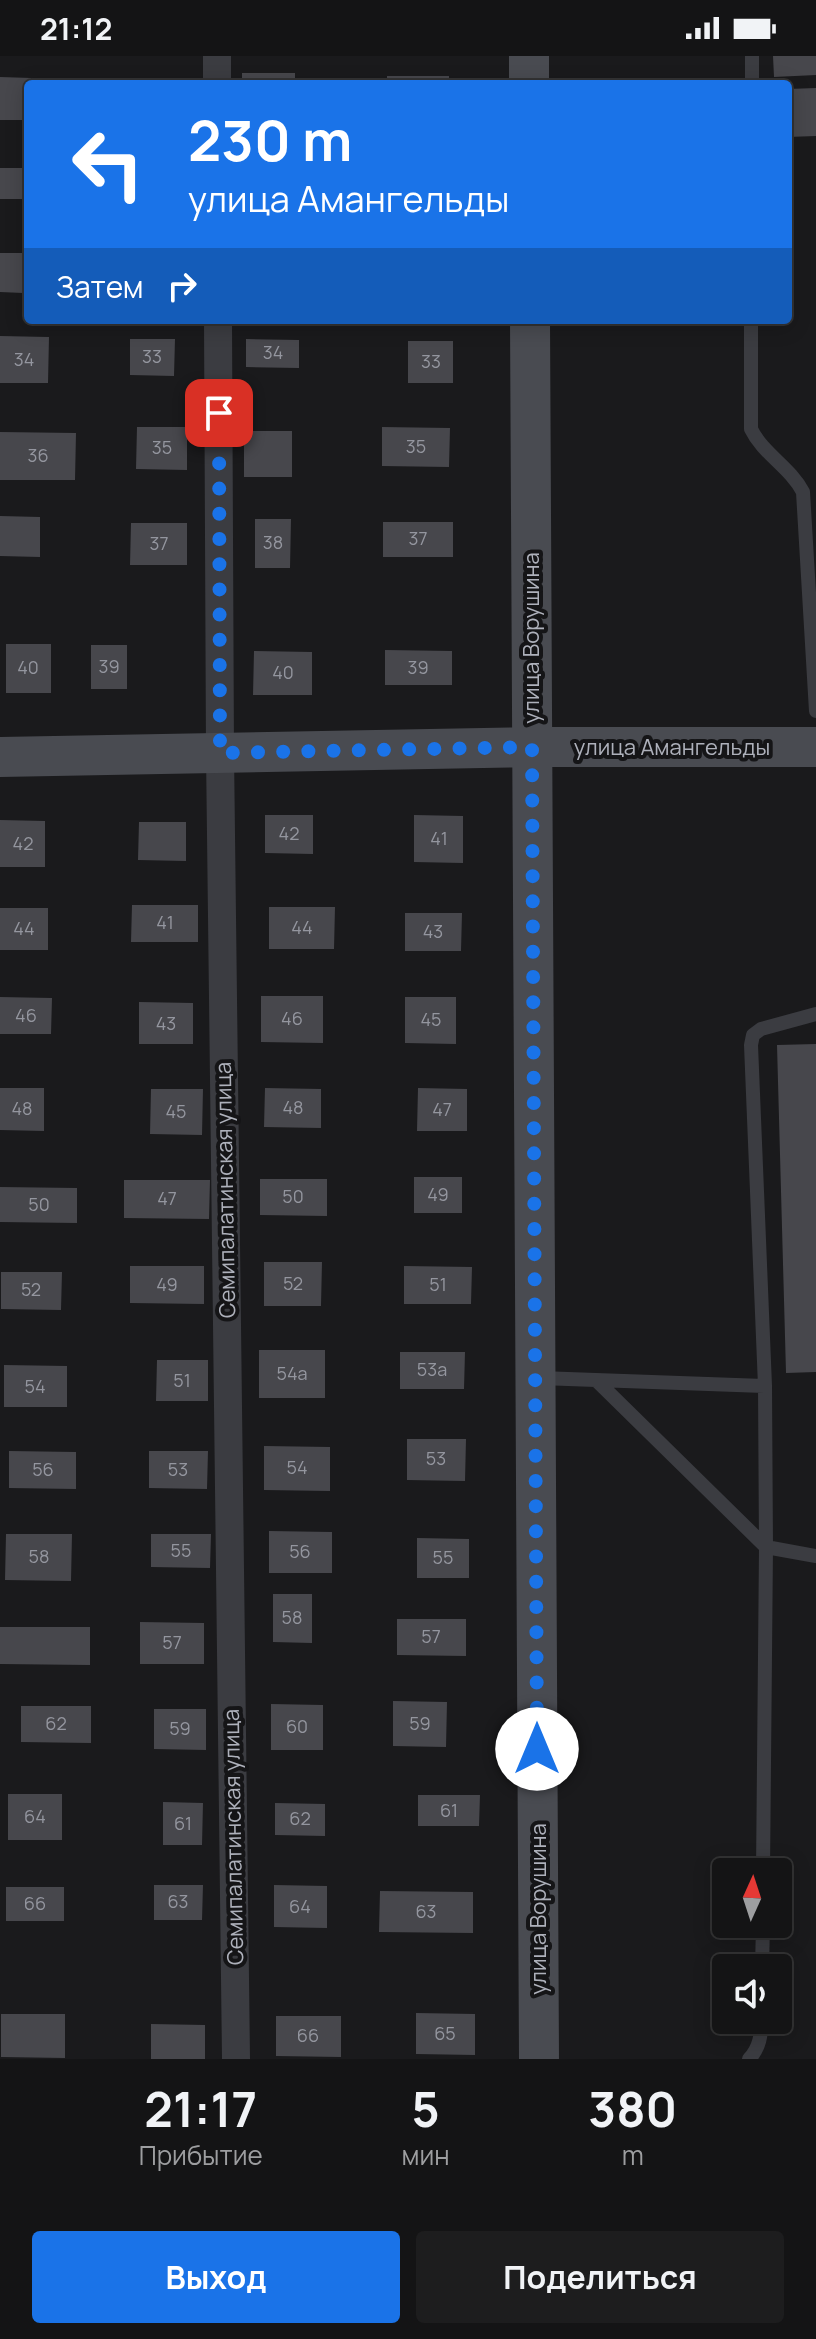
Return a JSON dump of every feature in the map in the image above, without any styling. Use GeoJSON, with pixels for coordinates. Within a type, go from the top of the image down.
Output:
{"type":"FeatureCollection","features":[{"type":"Feature","properties":{"kind":"street"},"geometry":{"type":"LineString","coordinates":[[217,56],[217,80]]}},
{"type":"Feature","properties":{"kind":"street"},"geometry":{"type":"LineString","coordinates":[[529,56],[529,80]]}},
{"type":"Feature","properties":{"kind":"street","name":"Семипалатинская улица"},"geometry":{"type":"LineString","coordinates":[[218,324],[220,753],[236,2059]]}},
{"type":"Feature","properties":{"kind":"street","name":"улица Ворушина"},"geometry":{"type":"LineString","coordinates":[[530,324],[539,2059]]}},
{"type":"Feature","properties":{"kind":"street","name":"улица Амангельды"},"geometry":{"type":"LineString","coordinates":[[0,757],[532,747],[816,747]]}},
{"type":"Feature","properties":{"kind":"lane"},"geometry":{"type":"LineString","coordinates":[[752,56],[752,80]]}},
{"type":"Feature","properties":{"kind":"lane"},"geometry":{"type":"LineString","coordinates":[[751,324],[751,429],[756,439],[795,477],[803,492],[816,711]]}},
{"type":"Feature","properties":{"kind":"lane"},"geometry":{"type":"LineString","coordinates":[[763,1858],[765,1386],[751,1045],[753,1035],[761,1029],[816,1014]]}},
{"type":"Feature","properties":{"kind":"lane"},"geometry":{"type":"LineString","coordinates":[[535,1377],[765,1386]]}},
{"type":"Feature","properties":{"kind":"lane"},"geometry":{"type":"LineString","coordinates":[[597,1381],[766,1547],[816,1556]]}},
{"type":"Feature","properties":{"kind":"lane"},"geometry":{"type":"LineString","coordinates":[[749,2059],[755,2053],[761,2034]]}},
{"type":"Feature","properties":{"kind":"building"},"geometry":{"type":"Polygon","coordinates":[[[773,56],[816,56],[816,75],[774,77],[773,56]]]}},
{"type":"Feature","properties":{"kind":"building"},"geometry":{"type":"Polygon","coordinates":[[[242,73],[295,73],[295,80],[242,80],[242,73]]]}},
{"type":"Feature","properties":{"kind":"building"},"geometry":{"type":"Polygon","coordinates":[[[387,76],[449,76],[449,80],[387,80],[387,76]]]}},
{"type":"Feature","properties":{"kind":"building"},"geometry":{"type":"Polygon","coordinates":[[[0,77],[31,78],[24,80],[24,120],[0,120],[0,77]]]}},
{"type":"Feature","properties":{"kind":"building"},"geometry":{"type":"Polygon","coordinates":[[[118,79],[182,79],[182,80],[118,79]]]}},
{"type":"Feature","properties":{"kind":"building"},"geometry":{"type":"Polygon","coordinates":[[[816,88],[816,136],[792,137],[792,89],[816,88]]]}},
{"type":"Feature","properties":{"kind":"building"},"geometry":{"type":"Polygon","coordinates":[[[0,168],[24,168],[24,199],[0,199],[0,168]]]}},
{"type":"Feature","properties":{"kind":"building"},"geometry":{"type":"Polygon","coordinates":[[[0,253],[23,253],[23,293],[0,292],[0,253]]]}},
{"type":"Feature","properties":{"kind":"building"},"geometry":{"type":"Polygon","coordinates":[[[0,336],[49,337],[48,383],[0,383],[0,336]]]}},
{"type":"Feature","properties":{"kind":"building"},"geometry":{"type":"Polygon","coordinates":[[[130,339],[175,339],[174,376],[130,375],[130,339]]]}},
{"type":"Feature","properties":{"kind":"building"},"geometry":{"type":"Polygon","coordinates":[[[246,339],[299,340],[299,368],[246,367],[246,339]]]}},
{"type":"Feature","properties":{"kind":"building"},"geometry":{"type":"Polygon","coordinates":[[[408,341],[453,341],[453,383],[408,383],[408,341]]]}},
{"type":"Feature","properties":{"kind":"building"},"geometry":{"type":"Polygon","coordinates":[[[137,427],[187,427],[187,470],[136,469],[137,427]]]}},
{"type":"Feature","properties":{"kind":"building"},"geometry":{"type":"Polygon","coordinates":[[[382,427],[450,428],[449,467],[382,466],[382,427]]]}},
{"type":"Feature","properties":{"kind":"building"},"geometry":{"type":"Polygon","coordinates":[[[244,431],[292,431],[292,477],[244,477],[244,431]]]}},
{"type":"Feature","properties":{"kind":"building"},"geometry":{"type":"Polygon","coordinates":[[[0,432],[76,433],[75,480],[0,480],[0,432]]]}},
{"type":"Feature","properties":{"kind":"building"},"geometry":{"type":"Polygon","coordinates":[[[0,516],[40,517],[40,557],[0,556],[0,516]]]}},
{"type":"Feature","properties":{"kind":"building"},"geometry":{"type":"Polygon","coordinates":[[[255,519],[291,519],[290,568],[255,568],[255,519]]]}},
{"type":"Feature","properties":{"kind":"building"},"geometry":{"type":"Polygon","coordinates":[[[383,522],[453,522],[453,557],[383,557],[383,522]]]}},
{"type":"Feature","properties":{"kind":"building"},"geometry":{"type":"Polygon","coordinates":[[[131,523],[187,523],[187,565],[130,565],[131,523]]]}},
{"type":"Feature","properties":{"kind":"building"},"geometry":{"type":"Polygon","coordinates":[[[6,644],[51,644],[51,693],[6,693],[6,644]]]}},
{"type":"Feature","properties":{"kind":"building"},"geometry":{"type":"Polygon","coordinates":[[[91,645],[127,645],[127,689],[91,689],[91,645]]]}},
{"type":"Feature","properties":{"kind":"building"},"geometry":{"type":"Polygon","coordinates":[[[385,650],[452,651],[452,685],[385,685],[385,650]]]}},
{"type":"Feature","properties":{"kind":"building"},"geometry":{"type":"Polygon","coordinates":[[[254,651],[312,652],[312,695],[253,695],[254,651]]]}},
{"type":"Feature","properties":{"kind":"building"},"geometry":{"type":"Polygon","coordinates":[[[265,815],[313,815],[313,854],[265,853],[265,815]]]}},
{"type":"Feature","properties":{"kind":"building"},"geometry":{"type":"Polygon","coordinates":[[[414,815],[463,816],[463,863],[414,862],[414,815]]]}},
{"type":"Feature","properties":{"kind":"building"},"geometry":{"type":"Polygon","coordinates":[[[0,820],[45,821],[45,867],[0,867],[0,820]]]}},
{"type":"Feature","properties":{"kind":"building"},"geometry":{"type":"Polygon","coordinates":[[[139,822],[186,822],[186,861],[138,860],[139,822]]]}},
{"type":"Feature","properties":{"kind":"building"},"geometry":{"type":"Polygon","coordinates":[[[132,905],[198,905],[198,942],[131,942],[132,905]]]}},
{"type":"Feature","properties":{"kind":"building"},"geometry":{"type":"Polygon","coordinates":[[[269,907],[335,907],[334,949],[269,949],[269,907]]]}},
{"type":"Feature","properties":{"kind":"building"},"geometry":{"type":"Polygon","coordinates":[[[0,908],[48,908],[48,950],[0,950],[0,908]]]}},
{"type":"Feature","properties":{"kind":"building"},"geometry":{"type":"Polygon","coordinates":[[[405,913],[462,913],[461,951],[405,951],[405,913]]]}},
{"type":"Feature","properties":{"kind":"building"},"geometry":{"type":"Polygon","coordinates":[[[261,996],[323,996],[323,1043],[261,1042],[261,996]]]}},
{"type":"Feature","properties":{"kind":"building"},"geometry":{"type":"Polygon","coordinates":[[[0,997],[52,998],[51,1034],[0,1034],[0,997]]]}},
{"type":"Feature","properties":{"kind":"building"},"geometry":{"type":"Polygon","coordinates":[[[405,997],[456,997],[456,1044],[405,1043],[405,997]]]}},
{"type":"Feature","properties":{"kind":"building"},"geometry":{"type":"Polygon","coordinates":[[[139,1002],[193,1003],[193,1044],[139,1044],[139,1002]]]}},
{"type":"Feature","properties":{"kind":"building"},"geometry":{"type":"Polygon","coordinates":[[[816,1044],[816,1372],[786,1373],[777,1045],[816,1044]]]}},
{"type":"Feature","properties":{"kind":"building"},"geometry":{"type":"Polygon","coordinates":[[[0,1088],[44,1088],[44,1131],[0,1130],[0,1088]]]}},
{"type":"Feature","properties":{"kind":"building"},"geometry":{"type":"Polygon","coordinates":[[[265,1088],[321,1089],[321,1128],[264,1127],[265,1088]]]}},
{"type":"Feature","properties":{"kind":"building"},"geometry":{"type":"Polygon","coordinates":[[[418,1088],[467,1089],[467,1131],[417,1131],[418,1088]]]}},
{"type":"Feature","properties":{"kind":"building"},"geometry":{"type":"Polygon","coordinates":[[[151,1089],[203,1089],[202,1135],[150,1134],[151,1089]]]}},
{"type":"Feature","properties":{"kind":"building"},"geometry":{"type":"Polygon","coordinates":[[[414,1177],[462,1177],[462,1213],[414,1213],[414,1177]]]}},
{"type":"Feature","properties":{"kind":"building"},"geometry":{"type":"Polygon","coordinates":[[[260,1179],[327,1179],[327,1216],[260,1215],[260,1179]]]}},
{"type":"Feature","properties":{"kind":"building"},"geometry":{"type":"Polygon","coordinates":[[[124,1180],[210,1180],[209,1219],[124,1218],[124,1180]]]}},
{"type":"Feature","properties":{"kind":"building"},"geometry":{"type":"Polygon","coordinates":[[[0,1187],[77,1188],[77,1223],[0,1222],[0,1187]]]}},
{"type":"Feature","properties":{"kind":"building"},"geometry":{"type":"Polygon","coordinates":[[[264,1262],[322,1262],[321,1306],[264,1306],[264,1262]]]}},
{"type":"Feature","properties":{"kind":"building"},"geometry":{"type":"Polygon","coordinates":[[[130,1266],[204,1266],[204,1304],[130,1303],[130,1266]]]}},
{"type":"Feature","properties":{"kind":"building"},"geometry":{"type":"Polygon","coordinates":[[[404,1266],[472,1267],[471,1304],[404,1304],[404,1266]]]}},
{"type":"Feature","properties":{"kind":"building"},"geometry":{"type":"Polygon","coordinates":[[[1,1272],[62,1272],[61,1310],[1,1309],[1,1272]]]}},
{"type":"Feature","properties":{"kind":"building"},"geometry":{"type":"Polygon","coordinates":[[[259,1350],[325,1350],[325,1398],[259,1398],[259,1350]]]}},
{"type":"Feature","properties":{"kind":"building"},"geometry":{"type":"Polygon","coordinates":[[[400,1352],[465,1352],[464,1389],[400,1389],[400,1352]]]}},
{"type":"Feature","properties":{"kind":"building"},"geometry":{"type":"Polygon","coordinates":[[[157,1360],[208,1360],[208,1401],[156,1401],[157,1360]]]}},
{"type":"Feature","properties":{"kind":"building"},"geometry":{"type":"Polygon","coordinates":[[[4,1365],[67,1366],[67,1407],[4,1407],[4,1365]]]}},
{"type":"Feature","properties":{"kind":"building"},"geometry":{"type":"Polygon","coordinates":[[[407,1439],[466,1439],[465,1481],[407,1480],[407,1439]]]}},
{"type":"Feature","properties":{"kind":"building"},"geometry":{"type":"Polygon","coordinates":[[[264,1446],[330,1447],[330,1491],[264,1490],[264,1446]]]}},
{"type":"Feature","properties":{"kind":"building"},"geometry":{"type":"Polygon","coordinates":[[[9,1451],[76,1452],[76,1489],[9,1488],[9,1451]]]}},
{"type":"Feature","properties":{"kind":"building"},"geometry":{"type":"Polygon","coordinates":[[[149,1451],[208,1451],[207,1489],[149,1488],[149,1451]]]}},
{"type":"Feature","properties":{"kind":"building"},"geometry":{"type":"Polygon","coordinates":[[[269,1531],[332,1532],[332,1573],[269,1573],[269,1531]]]}},
{"type":"Feature","properties":{"kind":"building"},"geometry":{"type":"Polygon","coordinates":[[[6,1534],[72,1534],[71,1581],[5,1580],[6,1534]]]}},
{"type":"Feature","properties":{"kind":"building"},"geometry":{"type":"Polygon","coordinates":[[[151,1534],[211,1534],[210,1568],[151,1567],[151,1534]]]}},
{"type":"Feature","properties":{"kind":"building"},"geometry":{"type":"Polygon","coordinates":[[[417,1538],[469,1539],[469,1578],[417,1578],[417,1538]]]}},
{"type":"Feature","properties":{"kind":"building"},"geometry":{"type":"Polygon","coordinates":[[[273,1594],[312,1594],[312,1643],[273,1642],[273,1594]]]}},
{"type":"Feature","properties":{"kind":"building"},"geometry":{"type":"Polygon","coordinates":[[[397,1619],[466,1619],[466,1656],[397,1655],[397,1619]]]}},
{"type":"Feature","properties":{"kind":"building"},"geometry":{"type":"Polygon","coordinates":[[[140,1622],[204,1623],[204,1664],[140,1664],[140,1622]]]}},
{"type":"Feature","properties":{"kind":"building"},"geometry":{"type":"Polygon","coordinates":[[[0,1627],[90,1627],[90,1665],[0,1664],[0,1627]]]}},
{"type":"Feature","properties":{"kind":"building"},"geometry":{"type":"Polygon","coordinates":[[[393,1701],[447,1702],[446,1747],[393,1746],[393,1701]]]}},
{"type":"Feature","properties":{"kind":"building"},"geometry":{"type":"Polygon","coordinates":[[[271,1704],[323,1705],[323,1750],[271,1750],[271,1704]]]}},
{"type":"Feature","properties":{"kind":"building"},"geometry":{"type":"Polygon","coordinates":[[[21,1706],[91,1706],[91,1743],[21,1742],[21,1706]]]}},
{"type":"Feature","properties":{"kind":"building"},"geometry":{"type":"Polygon","coordinates":[[[154,1709],[206,1709],[206,1750],[154,1749],[154,1709]]]}},
{"type":"Feature","properties":{"kind":"building"},"geometry":{"type":"Polygon","coordinates":[[[8,1794],[62,1794],[62,1840],[8,1840],[8,1794]]]}},
{"type":"Feature","properties":{"kind":"building"},"geometry":{"type":"Polygon","coordinates":[[[418,1795],[480,1795],[479,1826],[418,1826],[418,1795]]]}},
{"type":"Feature","properties":{"kind":"building"},"geometry":{"type":"Polygon","coordinates":[[[163,1802],[203,1803],[202,1845],[163,1845],[163,1802]]]}},
{"type":"Feature","properties":{"kind":"building"},"geometry":{"type":"Polygon","coordinates":[[[275,1803],[325,1804],[325,1836],[275,1835],[275,1803]]]}},
{"type":"Feature","properties":{"kind":"building"},"geometry":{"type":"Polygon","coordinates":[[[154,1885],[203,1885],[202,1920],[154,1920],[154,1885]]]}},
{"type":"Feature","properties":{"kind":"building"},"geometry":{"type":"Polygon","coordinates":[[[274,1885],[327,1886],[327,1928],[274,1927],[274,1885]]]}},
{"type":"Feature","properties":{"kind":"building"},"geometry":{"type":"Polygon","coordinates":[[[6,1887],[64,1887],[64,1921],[6,1921],[6,1887]]]}},
{"type":"Feature","properties":{"kind":"building"},"geometry":{"type":"Polygon","coordinates":[[[380,1891],[473,1892],[473,1933],[379,1932],[380,1891]]]}},
{"type":"Feature","properties":{"kind":"building"},"geometry":{"type":"Polygon","coordinates":[[[416,2013],[475,2014],[475,2055],[416,2054],[416,2013]]]}},
{"type":"Feature","properties":{"kind":"building"},"geometry":{"type":"Polygon","coordinates":[[[1,2014],[65,2014],[65,2058],[1,2057],[1,2014]]]}},
{"type":"Feature","properties":{"kind":"building"},"geometry":{"type":"Polygon","coordinates":[[[276,2016],[341,2016],[341,2057],[276,2056],[276,2016]]]}},
{"type":"Feature","properties":{"kind":"building"},"geometry":{"type":"Polygon","coordinates":[[[151,2024],[205,2025],[205,2059],[151,2059],[151,2024]]]}},
{"type":"Feature","properties":{"kind":"route"},"geometry":{"type":"LineString","coordinates":[[219,413],[220,753],[532,747],[537,1749]]}}]}
